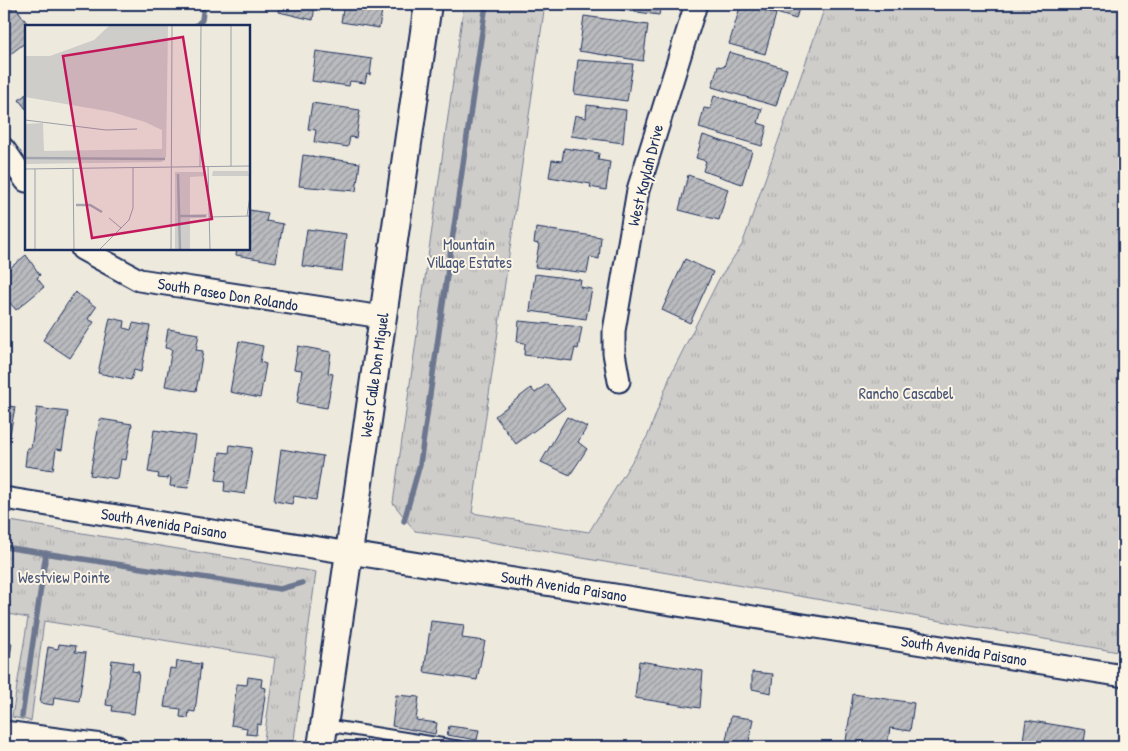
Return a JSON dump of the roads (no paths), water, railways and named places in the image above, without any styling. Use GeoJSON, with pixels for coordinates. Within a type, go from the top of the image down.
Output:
{"type":"FeatureCollection","features":[{"type":"Feature","properties":{"kind":"street","name":"West Calle Don Miguel"},"geometry":{"type":"LineString","coordinates":[[323,736],[348,551],[428,4]]}},
{"type":"Feature","properties":{"kind":"street","name":"West Kaylah Drive"},"geometry":{"type":"LineString","coordinates":[[619,381],[614,353],[614,332],[638,190],[696,4]]}},
{"type":"Feature","properties":{"kind":"street"},"geometry":{"type":"LineString","coordinates":[[4,149],[25,180]]}},
{"type":"Feature","properties":{"kind":"street","name":"South Paseo Don Rolando"},"geometry":{"type":"LineString","coordinates":[[84,250],[139,280],[382,317]]}},
{"type":"Feature","properties":{"kind":"street","name":"South Avenida Paisano"},"geometry":{"type":"LineString","coordinates":[[4,498],[348,551],[1124,676]]}},
{"type":"Feature","properties":{"kind":"street"},"geometry":{"type":"LineString","coordinates":[[8,737],[117,747]]}},
{"type":"Feature","properties":{"kind":"lane"},"geometry":{"type":"LineString","coordinates":[[323,736],[461,747]]}},
{"type":"Feature","properties":{"kind":"waterway"},"geometry":{"type":"LineString","coordinates":[[197,25],[202,20],[204,4]]}},
{"type":"Feature","properties":{"kind":"waterway"},"geometry":{"type":"LineString","coordinates":[[404,521],[420,464],[486,4]]}},
{"type":"Feature","properties":{"kind":"waterway"},"geometry":{"type":"LineString","coordinates":[[4,547],[280,589],[302,583]]}},
{"type":"Feature","properties":{"kind":"waterway"},"geometry":{"type":"LineString","coordinates":[[22,716],[46,553]]}},
{"type":"Feature","properties":{"kind":"park label","name":"Mountain Village Estates"},"geometry":{"type":"Point","coordinates":[469,253]}},
{"type":"Feature","properties":{"kind":"park label","name":"Rancho Cascabel"},"geometry":{"type":"Point","coordinates":[906,393]}},
{"type":"Feature","properties":{"kind":"park label","name":"Westview Pointe"},"geometry":{"type":"Point","coordinates":[64,577]}}]}
